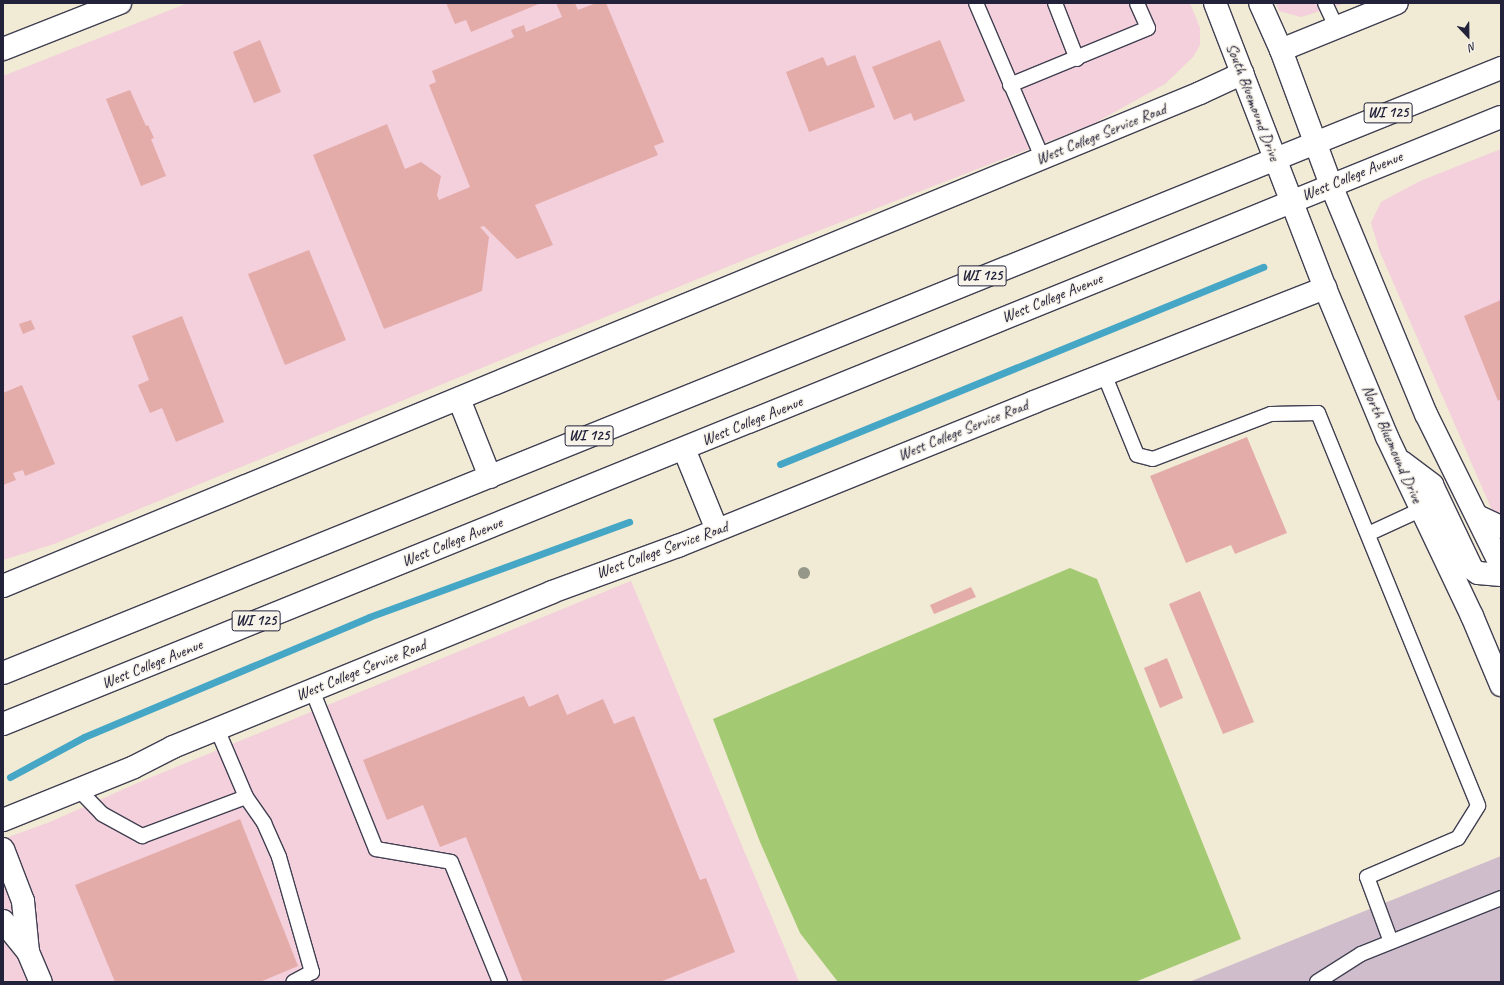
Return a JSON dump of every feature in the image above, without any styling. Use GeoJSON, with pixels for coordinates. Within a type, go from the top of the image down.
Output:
{"type":"FeatureCollection","features":[{"type":"Feature","properties":{"kind":"main road"},"geometry":{"type":"LineString","coordinates":[[3,49],[120,3]]}},
{"type":"Feature","properties":{"kind":"main road","name":"South Bluemound Drive"},"geometry":{"type":"LineString","coordinates":[[1215,3],[1291,200]]}},
{"type":"Feature","properties":{"kind":"main road"},"geometry":{"type":"LineString","coordinates":[[1260,3],[1280,50],[1314,143],[1426,414],[1501,566]]}},
{"type":"Feature","properties":{"kind":"main road"},"geometry":{"type":"LineString","coordinates":[[1280,50],[1397,3]]}},
{"type":"Feature","properties":{"kind":"main road","name":"WI 125"},"geometry":{"type":"LineString","coordinates":[[3,673],[490,477],[689,394],[1501,68]]}},
{"type":"Feature","properties":{"kind":"main road","name":"West College Service Road"},"geometry":{"type":"LineString","coordinates":[[3,586],[1200,93],[1243,73]]}},
{"type":"Feature","properties":{"kind":"main road","name":"West College Avenue"},"geometry":{"type":"LineString","coordinates":[[3,724],[684,449],[1291,200],[1501,117]]}},
{"type":"Feature","properties":{"kind":"main road","name":"North Bluemound Drive"},"geometry":{"type":"LineString","coordinates":[[1291,200],[1325,288],[1397,458],[1472,616],[1501,685]]}},
{"type":"Feature","properties":{"kind":"main road","name":"West College Service Road"},"geometry":{"type":"LineString","coordinates":[[3,820],[79,790],[218,729],[312,690],[625,563],[717,530],[1104,374],[1325,288]]}},
{"type":"Feature","properties":{"kind":"main road"},"geometry":{"type":"LineString","coordinates":[[459,399],[490,477]]}},
{"type":"Feature","properties":{"kind":"main road"},"geometry":{"type":"LineString","coordinates":[[684,449],[717,530]]}},
{"type":"Feature","properties":{"kind":"main road"},"geometry":{"type":"LineString","coordinates":[[1397,458],[1432,485],[1472,569],[1478,573],[1501,575]]}},
{"type":"Feature","properties":{"kind":"main road"},"geometry":{"type":"LineString","coordinates":[[1477,516],[1501,527]]}},
{"type":"Feature","properties":{"kind":"main road"},"geometry":{"type":"LineString","coordinates":[[3,849],[23,901],[28,952]]}},
{"type":"Feature","properties":{"kind":"main road"},"geometry":{"type":"LineString","coordinates":[[3,921],[28,952],[41,982]]}},
{"type":"Feature","properties":{"kind":"lane"},"geometry":{"type":"LineString","coordinates":[[976,3],[1042,157]]}},
{"type":"Feature","properties":{"kind":"lane"},"geometry":{"type":"LineString","coordinates":[[1056,3],[1077,58]]}},
{"type":"Feature","properties":{"kind":"lane"},"geometry":{"type":"LineString","coordinates":[[1010,85],[1148,28],[1137,3]]}},
{"type":"Feature","properties":{"kind":"lane"},"geometry":{"type":"LineString","coordinates":[[1325,3],[1336,27]]}},
{"type":"Feature","properties":{"kind":"lane"},"geometry":{"type":"LineString","coordinates":[[1104,374],[1137,455],[1153,459],[1271,414],[1318,413],[1478,806],[1458,838],[1367,877],[1392,942]]}},
{"type":"Feature","properties":{"kind":"lane"},"geometry":{"type":"LineString","coordinates":[[1368,534],[1422,509]]}},
{"type":"Feature","properties":{"kind":"lane"},"geometry":{"type":"LineString","coordinates":[[312,690],[376,849],[451,862],[500,982]]}},
{"type":"Feature","properties":{"kind":"lane"},"geometry":{"type":"LineString","coordinates":[[218,729],[246,797],[264,823],[279,857],[312,972],[293,982]]}},
{"type":"Feature","properties":{"kind":"lane"},"geometry":{"type":"LineString","coordinates":[[79,790],[102,814],[142,836],[246,797]]}},
{"type":"Feature","properties":{"kind":"lane"},"geometry":{"type":"LineString","coordinates":[[1317,982],[1361,954],[1501,898]]}},
{"type":"Feature","properties":{"kind":"shaded area"},"geometry":{"type":"Polygon","coordinates":[[[188,3],[1190,3],[1200,28],[1200,45],[1193,57],[1165,84],[1093,124],[756,255],[54,544],[3,560],[3,76],[188,3]]]}},
{"type":"Feature","properties":{"kind":"shaded area"},"geometry":{"type":"Polygon","coordinates":[[[1276,3],[1346,3],[1301,17],[1279,11],[1276,3]]]}},
{"type":"Feature","properties":{"kind":"shaded area"},"geometry":{"type":"Polygon","coordinates":[[[1501,149],[1501,531],[1380,252],[1371,223],[1381,202],[1420,181],[1501,149]]]}},
{"type":"Feature","properties":{"kind":"shaded area"},"geometry":{"type":"Polygon","coordinates":[[[631,581],[799,982],[3,982],[3,839],[50,822],[142,781],[631,581]]]}},
{"type":"Feature","properties":{"kind":"shaded area"},"geometry":{"type":"Polygon","coordinates":[[[1501,856],[1501,982],[1189,982],[1501,856]]]}},
{"type":"Feature","properties":{"kind":"green space"},"geometry":{"type":"Polygon","coordinates":[[[1070,568],[1097,579],[1241,939],[1135,982],[838,982],[800,933],[760,842],[713,719],[1070,568]]]}},
{"type":"Feature","properties":{"kind":"building"},"geometry":{"type":"Polygon","coordinates":[[[446,3],[541,3],[471,32],[466,20],[455,24],[446,3]]]}},
{"type":"Feature","properties":{"kind":"building"},"geometry":{"type":"Polygon","coordinates":[[[556,3],[575,3],[578,10],[596,3],[606,3],[664,142],[654,146],[658,155],[535,205],[553,245],[517,259],[484,226],[480,227],[489,237],[482,291],[384,329],[313,155],[387,124],[405,169],[421,162],[441,176],[437,195],[439,200],[470,187],[429,85],[436,82],[432,71],[514,37],[511,30],[524,25],[526,32],[562,17],[556,3]]]}},
{"type":"Feature","properties":{"kind":"building"},"geometry":{"type":"Polygon","coordinates":[[[260,40],[281,92],[254,103],[233,52],[260,40]]]}},
{"type":"Feature","properties":{"kind":"building"},"geometry":{"type":"Polygon","coordinates":[[[940,40],[965,101],[914,121],[911,113],[894,120],[872,67],[940,40]]]}},
{"type":"Feature","properties":{"kind":"building"},"geometry":{"type":"Polygon","coordinates":[[[855,55],[875,107],[809,132],[786,72],[823,57],[827,66],[855,55]]]}},
{"type":"Feature","properties":{"kind":"building"},"geometry":{"type":"Polygon","coordinates":[[[130,90],[146,126],[148,125],[154,138],[151,139],[166,176],[141,186],[106,99],[130,90]]]}},
{"type":"Feature","properties":{"kind":"building"},"geometry":{"type":"Polygon","coordinates":[[[309,250],[346,340],[285,365],[248,274],[309,250]]]}},
{"type":"Feature","properties":{"kind":"building"},"geometry":{"type":"Polygon","coordinates":[[[1501,300],[1501,399],[1498,401],[1464,316],[1501,300]]]}},
{"type":"Feature","properties":{"kind":"building"},"geometry":{"type":"Polygon","coordinates":[[[182,316],[224,422],[176,442],[162,408],[150,413],[138,385],[149,380],[132,336],[182,316]]]}},
{"type":"Feature","properties":{"kind":"building"},"geometry":{"type":"Polygon","coordinates":[[[31,320],[35,329],[23,334],[19,324],[31,320]]]}},
{"type":"Feature","properties":{"kind":"building"},"geometry":{"type":"Polygon","coordinates":[[[22,385],[55,464],[25,476],[23,470],[13,473],[16,480],[3,485],[3,393],[22,385]]]}},
{"type":"Feature","properties":{"kind":"building"},"geometry":{"type":"Polygon","coordinates":[[[1247,437],[1287,533],[1235,554],[1231,545],[1186,563],[1150,476],[1247,437]]]}},
{"type":"Feature","properties":{"kind":"building"},"geometry":{"type":"Polygon","coordinates":[[[971,587],[976,597],[934,614],[930,605],[971,587]]]}},
{"type":"Feature","properties":{"kind":"building"},"geometry":{"type":"Polygon","coordinates":[[[1200,591],[1254,722],[1223,734],[1169,604],[1200,591]]]}},
{"type":"Feature","properties":{"kind":"building"},"geometry":{"type":"Polygon","coordinates":[[[1167,658],[1183,698],[1160,708],[1144,668],[1167,658]]]}},
{"type":"Feature","properties":{"kind":"building"},"geometry":{"type":"Polygon","coordinates":[[[558,694],[567,715],[603,699],[614,724],[634,716],[700,880],[706,878],[735,952],[660,982],[523,982],[466,837],[440,847],[423,805],[387,820],[363,760],[524,696],[529,707],[558,694]]]}},
{"type":"Feature","properties":{"kind":"building"},"geometry":{"type":"Polygon","coordinates":[[[240,819],[298,966],[260,982],[115,982],[75,885],[240,819]]]}},
{"type":"Feature","properties":{"kind":"waterway"},"geometry":{"type":"LineString","coordinates":[[780,464],[1263,267]]}},
{"type":"Feature","properties":{"kind":"waterway"},"geometry":{"type":"LineString","coordinates":[[10,777],[84,737],[369,617],[629,522]]}}]}
